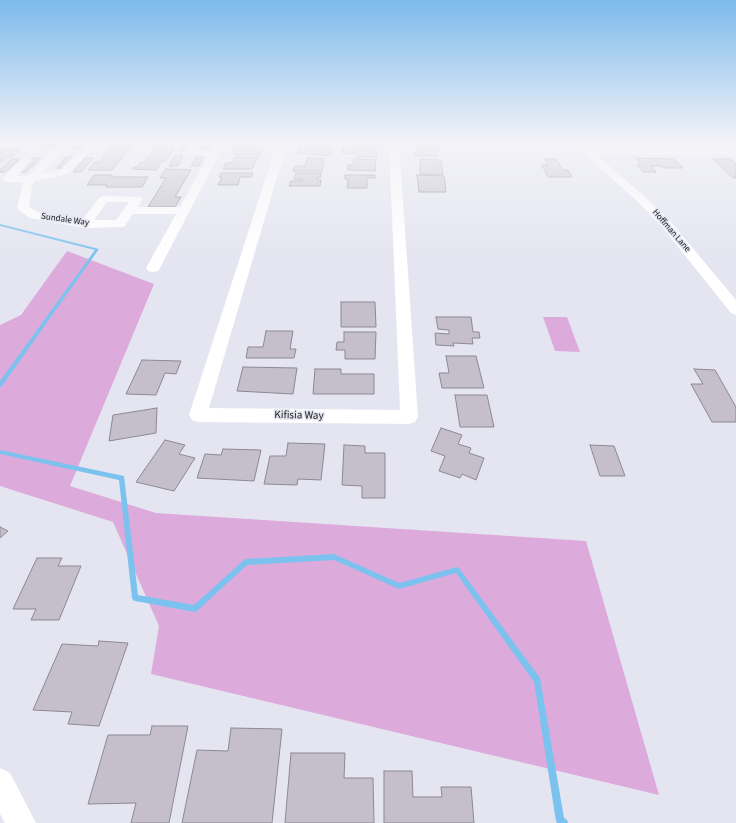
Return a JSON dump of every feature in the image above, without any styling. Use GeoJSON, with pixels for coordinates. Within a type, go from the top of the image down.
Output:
{"type":"FeatureCollection","features":[{"type":"Feature","properties":{"kind":"street","name":"Sundale Way"},"geometry":{"type":"LineString","coordinates":[[29,181],[27,184],[23,208],[34,215],[84,224],[120,224],[130,210]]}},
{"type":"Feature","properties":{"kind":"street"},"geometry":{"type":"LineString","coordinates":[[153,268],[199,181]]}},
{"type":"Feature","properties":{"kind":"street","name":"Kifisia Way"},"geometry":{"type":"LineString","coordinates":[[270,181],[198,415],[409,417],[396,181]]}},
{"type":"Feature","properties":{"kind":"street","name":"Hoffman Lane"},"geometry":{"type":"LineString","coordinates":[[621,181],[667,225],[736,310]]}},
{"type":"Feature","properties":{"kind":"street"},"geometry":{"type":"LineString","coordinates":[[84,224],[104,199],[137,199],[130,210]]}},
{"type":"Feature","properties":{"kind":"street"},"geometry":{"type":"LineString","coordinates":[[130,210],[183,211]]}},
{"type":"Feature","properties":{"kind":"street"},"geometry":{"type":"LineString","coordinates":[[0,784],[21,823]]}},
{"type":"Feature","properties":{"kind":"shaded area"},"geometry":{"type":"Polygon","coordinates":[[[67,251],[154,284],[70,486],[156,513],[586,541],[659,795],[151,674],[159,626],[113,522],[0,486],[0,325],[21,315],[67,251]]]}},
{"type":"Feature","properties":{"kind":"shaded area"},"geometry":{"type":"Polygon","coordinates":[[[543,317],[567,317],[580,352],[555,351],[543,317]]]}},
{"type":"Feature","properties":{"kind":"building"},"geometry":{"type":"Polygon","coordinates":[[[90,181],[145,181],[142,187],[106,187],[107,185],[87,185],[90,181]]]}},
{"type":"Feature","properties":{"kind":"building"},"geometry":{"type":"Polygon","coordinates":[[[164,181],[184,181],[175,197],[181,197],[175,207],[148,207],[164,181]]]}},
{"type":"Feature","properties":{"kind":"building"},"geometry":{"type":"Polygon","coordinates":[[[220,181],[239,181],[238,185],[218,185],[220,181]]]}},
{"type":"Feature","properties":{"kind":"building"},"geometry":{"type":"Polygon","coordinates":[[[291,181],[321,181],[320,186],[289,186],[291,181]]]}},
{"type":"Feature","properties":{"kind":"building"},"geometry":{"type":"Polygon","coordinates":[[[348,181],[367,181],[367,188],[347,188],[348,181]]]}},
{"type":"Feature","properties":{"kind":"building"},"geometry":{"type":"Polygon","coordinates":[[[418,181],[445,181],[446,192],[419,192],[418,181]]]}},
{"type":"Feature","properties":{"kind":"building"},"geometry":{"type":"Polygon","coordinates":[[[341,302],[375,302],[376,327],[341,327],[341,302]]]}},
{"type":"Feature","properties":{"kind":"building"},"geometry":{"type":"Polygon","coordinates":[[[436,317],[471,317],[473,332],[479,332],[480,338],[472,338],[473,344],[453,343],[454,346],[436,345],[435,333],[449,334],[449,330],[438,329],[436,317]]]}},
{"type":"Feature","properties":{"kind":"building"},"geometry":{"type":"Polygon","coordinates":[[[266,331],[293,331],[290,349],[296,349],[294,358],[246,358],[248,347],[263,347],[266,331]]]}},
{"type":"Feature","properties":{"kind":"building"},"geometry":{"type":"Polygon","coordinates":[[[344,332],[376,332],[375,359],[345,359],[345,350],[336,350],[337,342],[344,342],[344,332]]]}},
{"type":"Feature","properties":{"kind":"building"},"geometry":{"type":"Polygon","coordinates":[[[446,356],[476,356],[484,388],[442,388],[439,373],[449,373],[446,356]]]}},
{"type":"Feature","properties":{"kind":"building"},"geometry":{"type":"Polygon","coordinates":[[[142,360],[181,361],[176,374],[165,373],[156,395],[126,394],[142,360]]]}},
{"type":"Feature","properties":{"kind":"building"},"geometry":{"type":"Polygon","coordinates":[[[243,367],[297,368],[293,394],[237,391],[243,367]]]}},
{"type":"Feature","properties":{"kind":"building"},"geometry":{"type":"Polygon","coordinates":[[[315,369],[341,369],[341,374],[374,374],[374,394],[313,394],[315,369]]]}},
{"type":"Feature","properties":{"kind":"building"},"geometry":{"type":"Polygon","coordinates":[[[694,369],[715,370],[736,407],[736,422],[712,422],[691,384],[703,384],[694,369]]]}},
{"type":"Feature","properties":{"kind":"building"},"geometry":{"type":"Polygon","coordinates":[[[455,395],[487,395],[494,427],[460,427],[455,395]]]}},
{"type":"Feature","properties":{"kind":"building"},"geometry":{"type":"Polygon","coordinates":[[[157,408],[156,433],[109,441],[113,415],[157,408]]]}},
{"type":"Feature","properties":{"kind":"building"},"geometry":{"type":"Polygon","coordinates":[[[441,428],[462,435],[458,444],[471,448],[469,453],[484,458],[476,480],[462,474],[460,478],[439,471],[445,456],[431,451],[441,428]]]}},
{"type":"Feature","properties":{"kind":"building"},"geometry":{"type":"Polygon","coordinates":[[[165,440],[185,445],[179,454],[195,458],[174,491],[136,482],[165,440]]]}},
{"type":"Feature","properties":{"kind":"building"},"geometry":{"type":"Polygon","coordinates":[[[288,443],[325,444],[321,480],[298,479],[297,485],[264,484],[270,456],[286,456],[288,443]]]}},
{"type":"Feature","properties":{"kind":"building"},"geometry":{"type":"Polygon","coordinates":[[[344,445],[365,446],[365,453],[385,453],[385,498],[362,498],[362,486],[342,485],[344,445]]]}},
{"type":"Feature","properties":{"kind":"building"},"geometry":{"type":"Polygon","coordinates":[[[590,445],[614,446],[625,476],[600,476],[590,445]]]}},
{"type":"Feature","properties":{"kind":"building"},"geometry":{"type":"Polygon","coordinates":[[[223,449],[261,450],[254,481],[197,478],[205,454],[221,455],[223,449]]]}},
{"type":"Feature","properties":{"kind":"building"},"geometry":{"type":"Polygon","coordinates":[[[0,527],[8,531],[0,538],[0,527]]]}},
{"type":"Feature","properties":{"kind":"building"},"geometry":{"type":"Polygon","coordinates":[[[37,558],[62,558],[58,566],[81,566],[59,620],[31,620],[36,609],[13,609],[37,558]]]}},
{"type":"Feature","properties":{"kind":"building"},"geometry":{"type":"Polygon","coordinates":[[[99,641],[128,643],[99,726],[68,724],[72,712],[33,710],[62,644],[98,646],[99,641]]]}},
{"type":"Feature","properties":{"kind":"building"},"geometry":{"type":"Polygon","coordinates":[[[152,726],[188,726],[169,823],[131,823],[136,803],[88,804],[108,735],[150,735],[152,726]]]}},
{"type":"Feature","properties":{"kind":"building"},"geometry":{"type":"Polygon","coordinates":[[[231,728],[282,729],[272,823],[182,823],[197,750],[228,751],[231,728]]]}},
{"type":"Feature","properties":{"kind":"building"},"geometry":{"type":"Polygon","coordinates":[[[291,753],[345,753],[344,778],[373,778],[374,823],[285,823],[291,753]]]}},
{"type":"Feature","properties":{"kind":"building"},"geometry":{"type":"Polygon","coordinates":[[[384,771],[412,771],[413,797],[442,797],[441,787],[471,787],[474,823],[384,823],[384,771]]]}},
{"type":"Feature","properties":{"kind":"waterway"},"geometry":{"type":"LineString","coordinates":[[0,225],[97,249],[0,385]]}},
{"type":"Feature","properties":{"kind":"waterway"},"geometry":{"type":"LineString","coordinates":[[0,452],[122,478],[135,598],[195,609],[246,562],[334,557],[399,586],[457,570],[537,681],[560,821],[564,823]]}}]}
